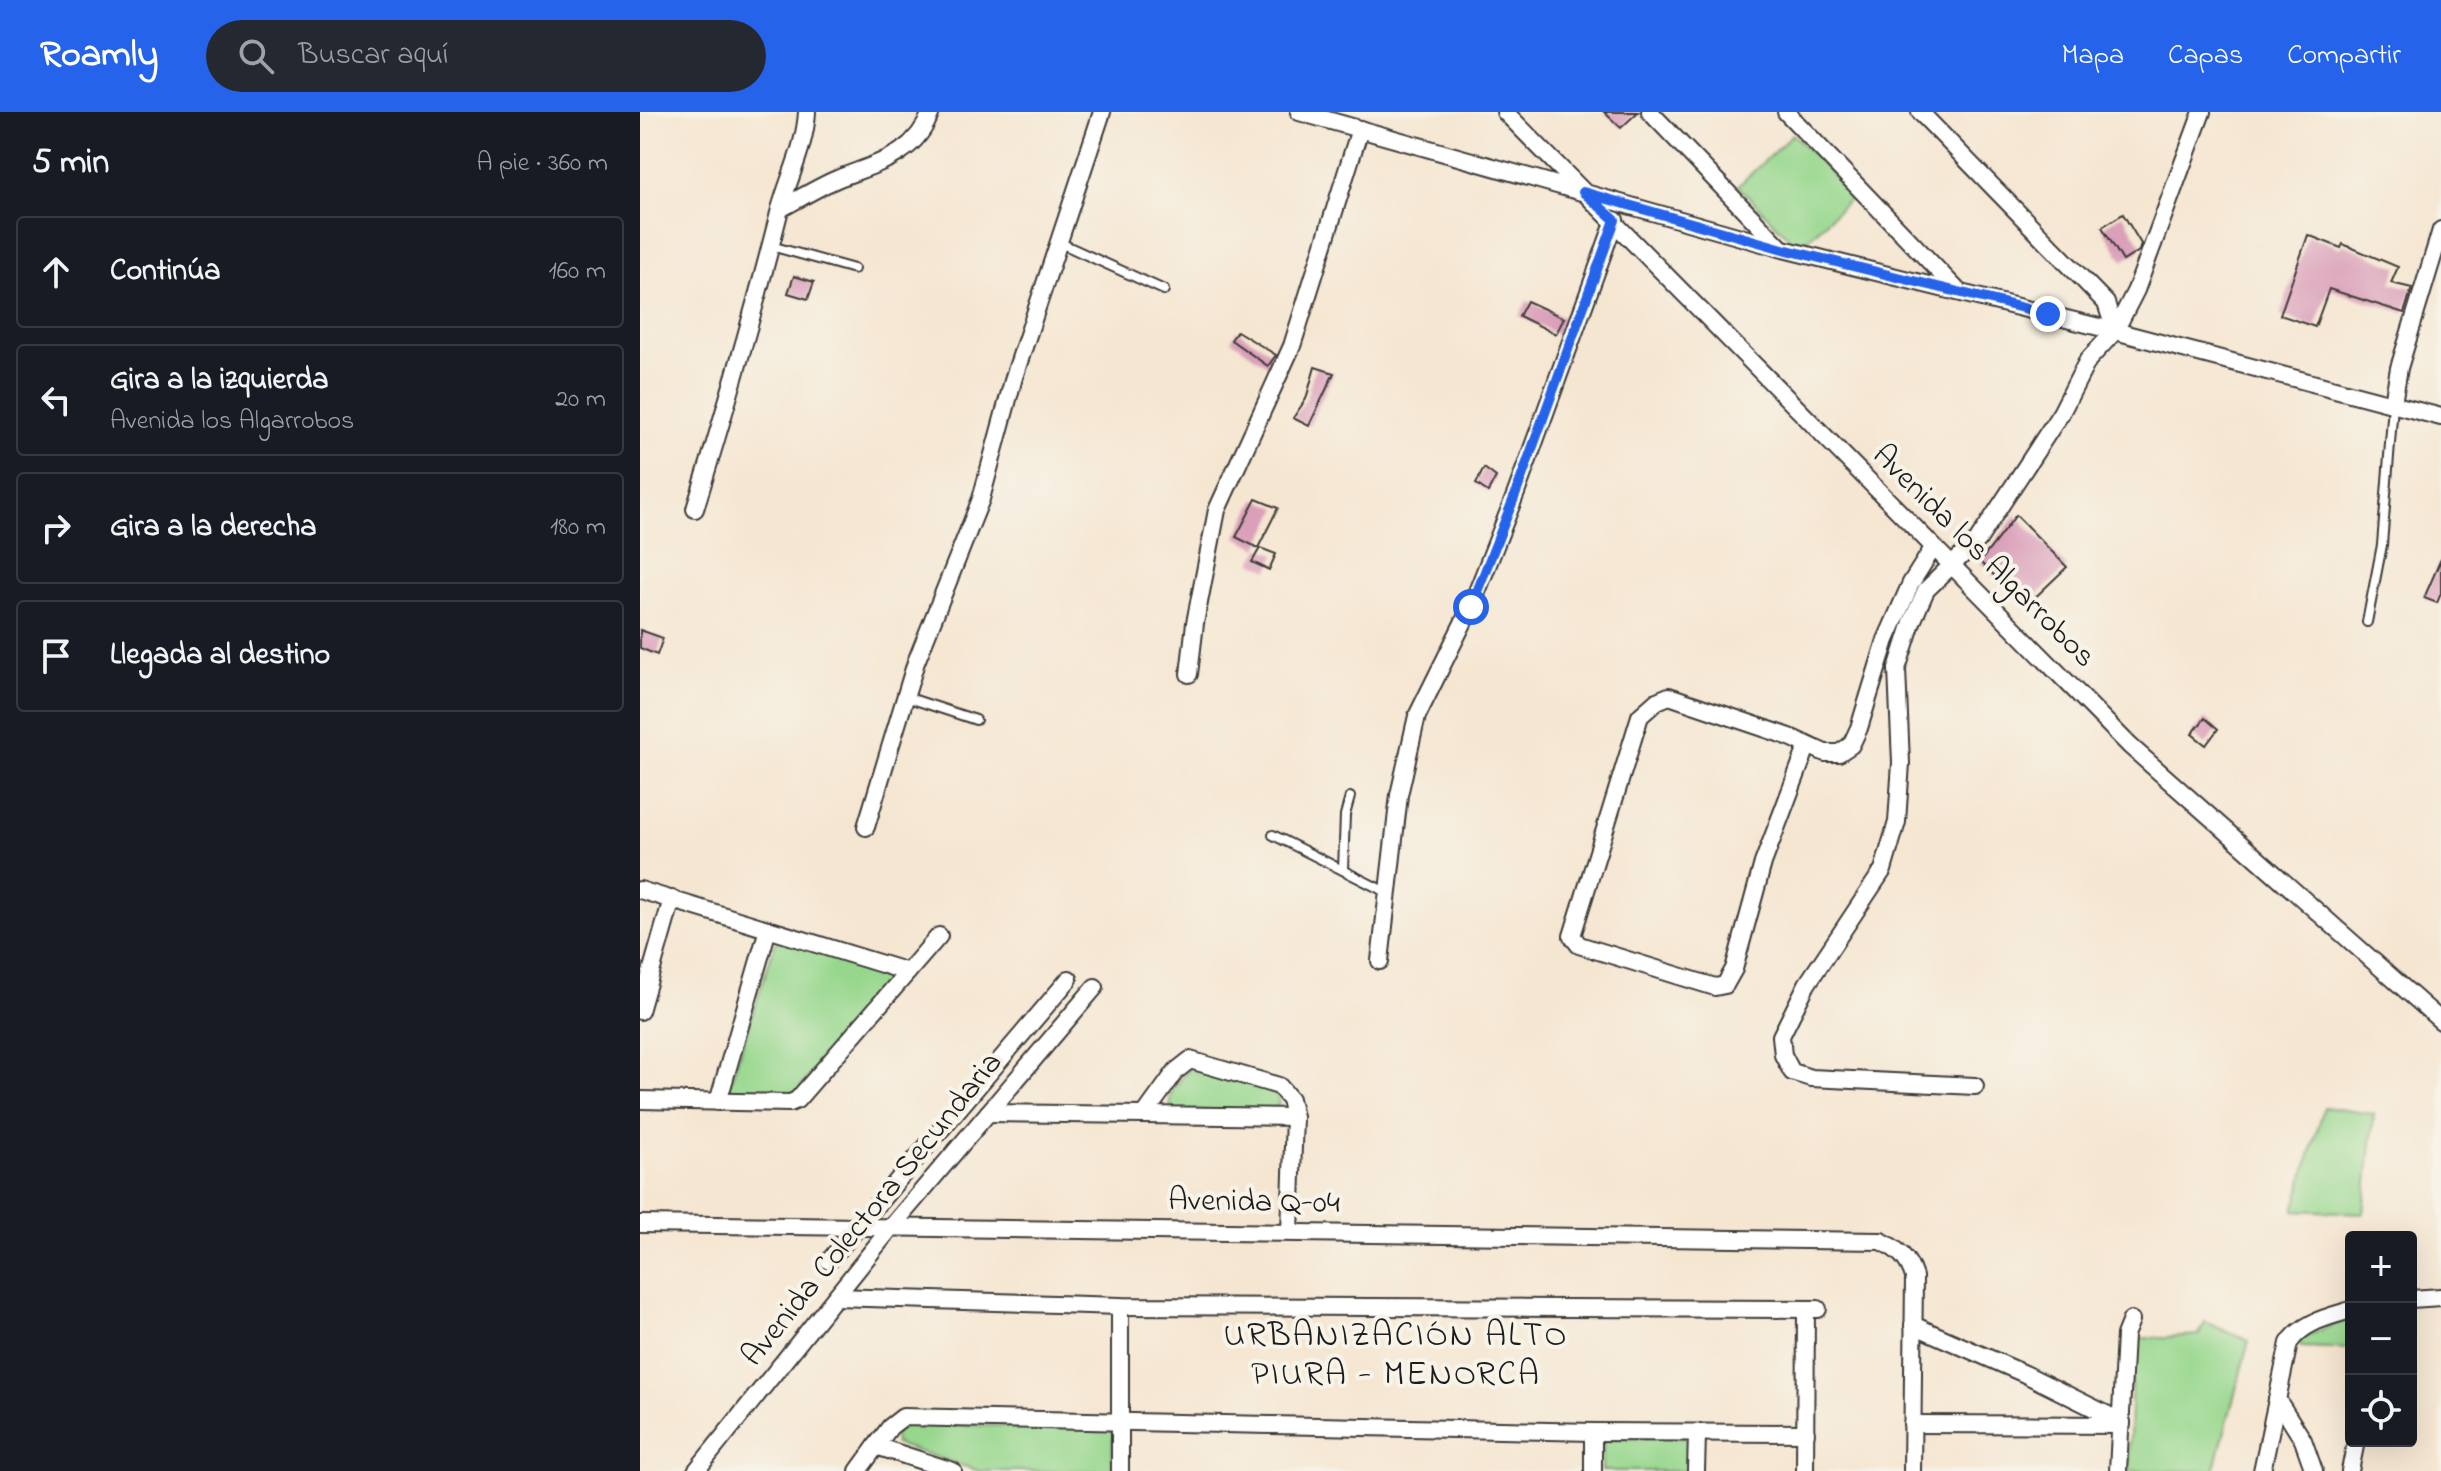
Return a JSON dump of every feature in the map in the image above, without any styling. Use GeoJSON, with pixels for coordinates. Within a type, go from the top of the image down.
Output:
{"type":"FeatureCollection","features":[{"type":"Feature","properties":{"kind":"street"},"geometry":{"type":"LineString","coordinates":[[695,509],[754,315],[780,209],[806,134],[807,112]]}},
{"type":"Feature","properties":{"kind":"street"},"geometry":{"type":"LineString","coordinates":[[780,209],[837,179],[898,156],[916,141],[931,112]]}},
{"type":"Feature","properties":{"kind":"street"},"geometry":{"type":"LineString","coordinates":[[866,827],[905,696],[981,499],[1057,241],[1102,112]]}},
{"type":"Feature","properties":{"kind":"street"},"geometry":{"type":"LineString","coordinates":[[1299,112],[1783,249],[1957,290],[2441,417]]}},
{"type":"Feature","properties":{"kind":"street"},"geometry":{"type":"LineString","coordinates":[[1650,112],[1783,249]]}},
{"type":"Feature","properties":{"kind":"street"},"geometry":{"type":"LineString","coordinates":[[1786,112],[1957,290]]}},
{"type":"Feature","properties":{"kind":"street"},"geometry":{"type":"LineString","coordinates":[[1920,112],[2106,303],[2115,331]]}},
{"type":"Feature","properties":{"kind":"street"},"geometry":{"type":"LineString","coordinates":[[1975,1086],[1811,1078],[1792,1072],[1783,1055],[1781,1036],[1807,984],[1883,870],[1901,797],[1897,669],[1926,590],[1978,540],[2061,413],[2088,360],[2115,331],[2136,290],[2202,112]]}},
{"type":"Feature","properties":{"kind":"street","name":"Avenida los Algarrobos"},"geometry":{"type":"LineString","coordinates":[[1515,116],[1583,192],[1615,220],[1950,566],[2130,746],[2441,1021]]}},
{"type":"Feature","properties":{"kind":"street"},"geometry":{"type":"LineString","coordinates":[[1189,674],[1195,623],[1217,510],[1292,346],[1360,129]]}},
{"type":"Feature","properties":{"kind":"street"},"geometry":{"type":"LineString","coordinates":[[1380,961],[1399,795],[1417,716],[1471,607],[1516,493],[1615,220]]}},
{"type":"Feature","properties":{"kind":"street"},"geometry":{"type":"LineString","coordinates":[[2393,403],[2399,368],[2441,230]]}},
{"type":"Feature","properties":{"kind":"street"},"geometry":{"type":"LineString","coordinates":[[1807,747],[1763,863],[1734,969],[1725,985],[1715,987],[1579,945],[1572,936],[1640,716],[1657,701],[1669,696],[1790,737],[1807,747],[1825,753],[1839,753],[1851,745],[1886,640],[1911,583],[1933,548]]}},
{"type":"Feature","properties":{"kind":"street"},"geometry":{"type":"LineString","coordinates":[[640,890],[908,972]]}},
{"type":"Feature","properties":{"kind":"street"},"geometry":{"type":"LineString","coordinates":[[640,1011],[672,899]]}},
{"type":"Feature","properties":{"kind":"street"},"geometry":{"type":"LineString","coordinates":[[718,1102],[768,929]]}},
{"type":"Feature","properties":{"kind":"street"},"geometry":{"type":"LineString","coordinates":[[640,1100],[790,1103],[797,1100],[939,936]]}},
{"type":"Feature","properties":{"kind":"street","name":"Avenida Colectora Secundaria"},"geometry":{"type":"LineString","coordinates":[[829,1261],[1069,979]]}},
{"type":"Feature","properties":{"kind":"street","name":"Avenida Colectora Secundaria"},"geometry":{"type":"LineString","coordinates":[[696,1471],[893,1225],[1095,987]]}},
{"type":"Feature","properties":{"kind":"street"},"geometry":{"type":"LineString","coordinates":[[1145,1114],[1176,1071],[1190,1060],[1199,1060],[1279,1086],[1290,1099],[1294,1117],[1290,1232]]}},
{"type":"Feature","properties":{"kind":"street"},"geometry":{"type":"LineString","coordinates":[[988,1113],[1294,1117]]}},
{"type":"Feature","properties":{"kind":"street","name":"Avenida Q-04"},"geometry":{"type":"LineString","coordinates":[[640,1224],[1866,1239],[1897,1249],[1909,1262],[1914,1277],[1913,1325]]}},
{"type":"Feature","properties":{"kind":"street"},"geometry":{"type":"LineString","coordinates":[[836,1297],[1120,1306],[1812,1309],[1805,1471]]}},
{"type":"Feature","properties":{"kind":"street"},"geometry":{"type":"LineString","coordinates":[[2417,1299],[2441,1297]]}},
{"type":"Feature","properties":{"kind":"street"},"geometry":{"type":"LineString","coordinates":[[1120,1306],[1120,1471]]}},
{"type":"Feature","properties":{"kind":"street"},"geometry":{"type":"LineString","coordinates":[[2262,1471],[2289,1343],[2296,1332],[2310,1324],[2345,1312]]}},
{"type":"Feature","properties":{"kind":"street"},"geometry":{"type":"LineString","coordinates":[[2118,1471],[2125,1335],[2131,1320]]}},
{"type":"Feature","properties":{"kind":"street"},"geometry":{"type":"LineString","coordinates":[[1912,1471],[1913,1325],[2025,1374],[2122,1424]]}},
{"type":"Feature","properties":{"kind":"street"},"geometry":{"type":"LineString","coordinates":[[2277,1399],[2303,1440],[2314,1471]]}},
{"type":"Feature","properties":{"kind":"street"},"geometry":{"type":"LineString","coordinates":[[858,1471],[890,1427],[903,1417],[1697,1434],[1806,1433]]}},
{"type":"Feature","properties":{"kind":"street"},"geometry":{"type":"LineString","coordinates":[[1912,1424],[2122,1424]]}},
{"type":"Feature","properties":{"kind":"street"},"geometry":{"type":"LineString","coordinates":[[1593,1432],[1593,1471]]}},
{"type":"Feature","properties":{"kind":"street"},"geometry":{"type":"LineString","coordinates":[[1696,1471],[1697,1434]]}},
{"type":"Feature","properties":{"kind":"street"},"geometry":{"type":"LineString","coordinates":[[876,1446],[953,1471]]}},
{"type":"Feature","properties":{"kind":"street"},"geometry":{"type":"LineString","coordinates":[[2350,1471],[2355,1447]]}},
{"type":"Feature","properties":{"kind":"lane"},"geometry":{"type":"LineString","coordinates":[[1057,241],[1164,290]]}},
{"type":"Feature","properties":{"kind":"lane"},"geometry":{"type":"LineString","coordinates":[[771,246],[854,269]]}},
{"type":"Feature","properties":{"kind":"lane"},"geometry":{"type":"LineString","coordinates":[[2367,622],[2382,545],[2393,403]]}},
{"type":"Feature","properties":{"kind":"lane"},"geometry":{"type":"LineString","coordinates":[[905,696],[976,720]]}},
{"type":"Feature","properties":{"kind":"lane"},"geometry":{"type":"LineString","coordinates":[[1343,870],[1345,815],[1350,797]]}},
{"type":"Feature","properties":{"kind":"lane"},"geometry":{"type":"LineString","coordinates":[[1273,835],[1386,892]]}},
{"type":"Feature","properties":{"kind":"green space"},"geometry":{"type":"Polygon","coordinates":[[[1793,134],[1853,196],[1799,248],[1738,186],[1793,134]]]}},
{"type":"Feature","properties":{"kind":"green space"},"geometry":{"type":"Polygon","coordinates":[[[777,938],[886,973],[889,983],[795,1094],[733,1095],[729,1086],[777,938]]]}},
{"type":"Feature","properties":{"kind":"green space"},"geometry":{"type":"Polygon","coordinates":[[[1191,1067],[1275,1090],[1279,1104],[1273,1110],[1173,1112],[1171,1094],[1191,1067]]]}},
{"type":"Feature","properties":{"kind":"green space"},"geometry":{"type":"Polygon","coordinates":[[[2324,1107],[2374,1114],[2364,1213],[2294,1210],[2324,1107]]]}},
{"type":"Feature","properties":{"kind":"green space"},"geometry":{"type":"Polygon","coordinates":[[[2345,1320],[2345,1349],[2301,1347],[2298,1340],[2345,1320]]]}},
{"type":"Feature","properties":{"kind":"green space"},"geometry":{"type":"Polygon","coordinates":[[[2205,1322],[2249,1341],[2214,1471],[2129,1471],[2133,1339],[2199,1335],[2205,1322]]]}},
{"type":"Feature","properties":{"kind":"green space"},"geometry":{"type":"Polygon","coordinates":[[[905,1424],[1108,1428],[1113,1432],[1112,1471],[979,1471],[895,1444],[894,1435],[905,1424]]]}},
{"type":"Feature","properties":{"kind":"green space"},"geometry":{"type":"Polygon","coordinates":[[[1688,1436],[1691,1471],[1602,1471],[1603,1439],[1688,1436]]]}},
{"type":"Feature","properties":{"kind":"building"},"geometry":{"type":"Polygon","coordinates":[[[1604,112],[1638,112],[1621,128],[1604,112]]]}},
{"type":"Feature","properties":{"kind":"building"},"geometry":{"type":"Polygon","coordinates":[[[2123,214],[2141,244],[2139,251],[2123,261],[2102,227],[2123,214]]]}},
{"type":"Feature","properties":{"kind":"building"},"geometry":{"type":"Polygon","coordinates":[[[2308,235],[2341,248],[2343,244],[2398,267],[2391,283],[2412,288],[2404,313],[2329,289],[2315,327],[2280,315],[2308,235]]]}},
{"type":"Feature","properties":{"kind":"building"},"geometry":{"type":"Polygon","coordinates":[[[794,276],[814,282],[808,299],[788,293],[794,276]]]}},
{"type":"Feature","properties":{"kind":"building"},"geometry":{"type":"Polygon","coordinates":[[[1527,301],[1564,318],[1556,334],[1519,316],[1527,301]]]}},
{"type":"Feature","properties":{"kind":"building"},"geometry":{"type":"Polygon","coordinates":[[[1237,331],[1276,355],[1268,366],[1231,340],[1237,331]]]}},
{"type":"Feature","properties":{"kind":"building"},"geometry":{"type":"Polygon","coordinates":[[[1315,367],[1334,373],[1309,426],[1293,418],[1306,399],[1315,367]]]}},
{"type":"Feature","properties":{"kind":"building"},"geometry":{"type":"Polygon","coordinates":[[[1484,468],[1496,477],[1488,492],[1476,484],[1484,468]]]}},
{"type":"Feature","properties":{"kind":"building"},"geometry":{"type":"Polygon","coordinates":[[[1256,499],[1278,508],[1258,548],[1236,537],[1256,499]]]}},
{"type":"Feature","properties":{"kind":"building"},"geometry":{"type":"Polygon","coordinates":[[[2016,515],[2067,567],[2026,606],[1980,562],[2016,515]]]}},
{"type":"Feature","properties":{"kind":"building"},"geometry":{"type":"Polygon","coordinates":[[[1260,548],[1276,554],[1269,570],[1252,562],[1260,548]]]}},
{"type":"Feature","properties":{"kind":"building"},"geometry":{"type":"Polygon","coordinates":[[[2441,559],[2441,593],[2437,603],[2424,598],[2441,559]]]}},
{"type":"Feature","properties":{"kind":"building"},"geometry":{"type":"Polygon","coordinates":[[[640,630],[663,638],[657,655],[640,648],[640,630]]]}},
{"type":"Feature","properties":{"kind":"building"},"geometry":{"type":"Polygon","coordinates":[[[2205,718],[2218,729],[2206,745],[2192,734],[2205,718]]]}},
{"type":"Feature","properties":{"kind":"district","name":"URBANIZACIÓN ALTO PIURA - MENORCA"},"geometry":{"type":"Point","coordinates":[1396,1356]}},
{"type":"Feature","properties":{"kind":"route"},"geometry":{"type":"LineString","coordinates":[[1471,607],[1516,493],[1615,220],[1583,192],[1783,249],[2048,314]]}}]}
